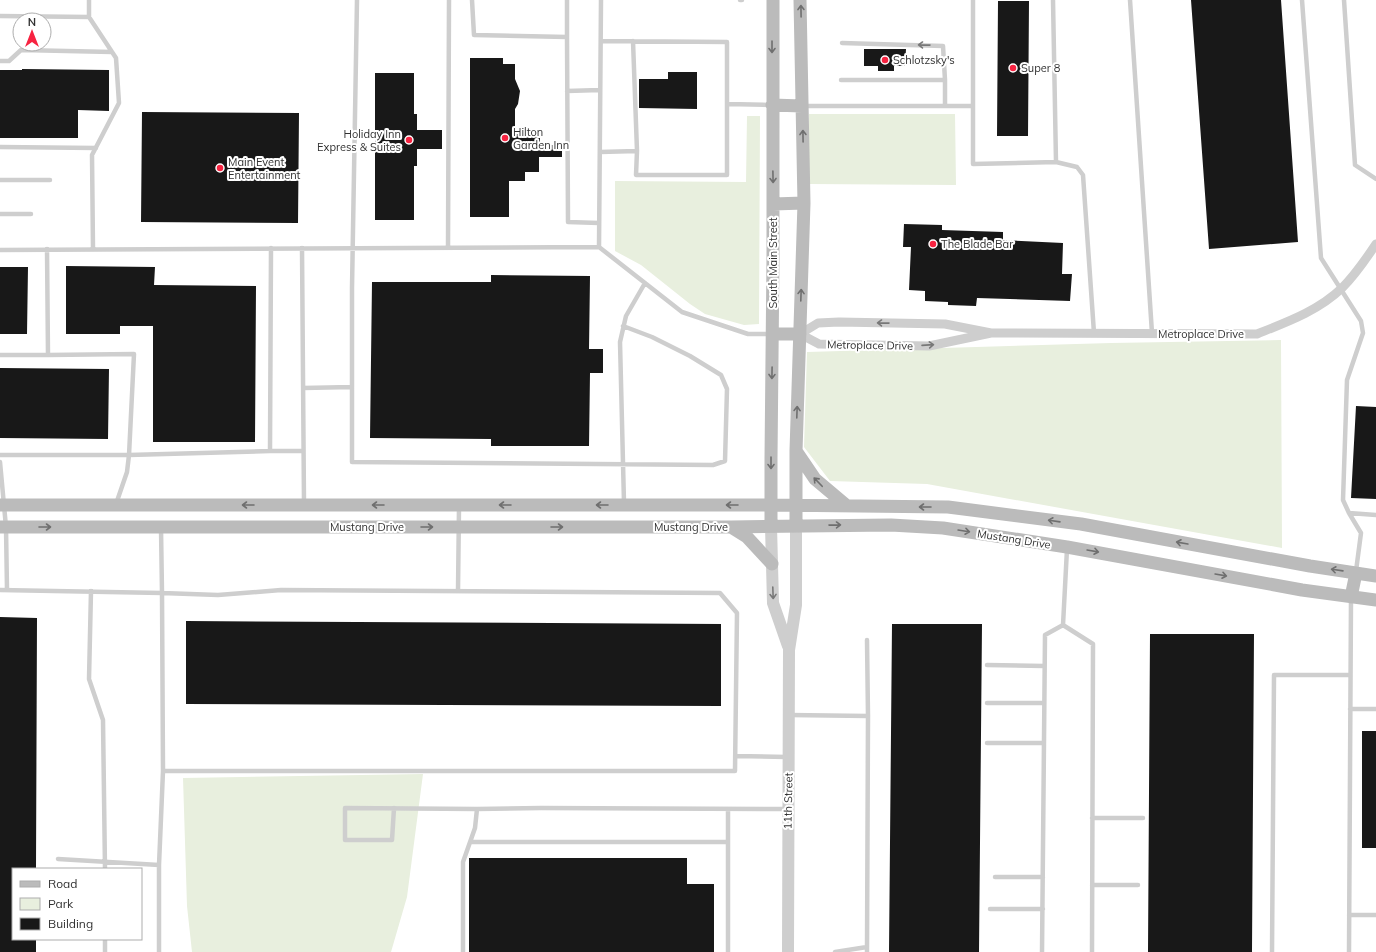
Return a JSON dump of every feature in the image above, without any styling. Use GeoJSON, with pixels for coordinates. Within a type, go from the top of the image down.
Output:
{"type":"FeatureCollection","features":[{"type":"Feature","properties":{"kind":"main road","name":"South Main Street"},"geometry":{"type":"LineString","coordinates":[[772,0],[772,526]]}},
{"type":"Feature","properties":{"kind":"main road"},"geometry":{"type":"LineString","coordinates":[[796,526],[796,451],[804,203],[800,0]]}},
{"type":"Feature","properties":{"kind":"main road"},"geometry":{"type":"LineString","coordinates":[[772,105],[802,106]]}},
{"type":"Feature","properties":{"kind":"main road"},"geometry":{"type":"LineString","coordinates":[[773,204],[804,203]]}},
{"type":"Feature","properties":{"kind":"main road"},"geometry":{"type":"LineString","coordinates":[[773,334],[800,334]]}},
{"type":"Feature","properties":{"kind":"main road"},"geometry":{"type":"LineString","coordinates":[[796,451],[815,479],[847,506]]}},
{"type":"Feature","properties":{"kind":"main road","name":"Mustang Drive"},"geometry":{"type":"LineString","coordinates":[[2,505],[771,505],[956,508],[1081,524],[1310,566],[1376,576]]}},
{"type":"Feature","properties":{"kind":"main road"},"geometry":{"type":"LineString","coordinates":[[304,505],[304,527]]}},
{"type":"Feature","properties":{"kind":"main road","name":"Mustang Drive"},"geometry":{"type":"LineString","coordinates":[[3,527],[730,527],[891,525],[943,528],[1067,547],[1302,590],[1376,600]]}},
{"type":"Feature","properties":{"kind":"main road"},"geometry":{"type":"LineString","coordinates":[[730,527],[747,537],[772,564]]}},
{"type":"Feature","properties":{"kind":"main road"},"geometry":{"type":"LineString","coordinates":[[1351,597],[1356,573]]}},
{"type":"Feature","properties":{"kind":"street","name":"Metroplace Drive"},"geometry":{"type":"LineString","coordinates":[[800,334],[818,323],[839,322],[944,324],[991,333],[1257,334],[1294,319],[1321,304],[1341,288],[1365,261],[1376,244]]}},
{"type":"Feature","properties":{"kind":"street","name":"Metroplace Drive"},"geometry":{"type":"LineString","coordinates":[[800,334],[819,344],[929,346],[991,333]]}},
{"type":"Feature","properties":{"kind":"street","name":"11th Street"},"geometry":{"type":"LineString","coordinates":[[772,526],[773,603],[789,650]]}},
{"type":"Feature","properties":{"kind":"street","name":"11th Street"},"geometry":{"type":"LineString","coordinates":[[788,952],[789,650],[796,605],[796,526]]}},
{"type":"Feature","properties":{"kind":"lane"},"geometry":{"type":"LineString","coordinates":[[89,0],[89,17],[116,58],[119,103],[92,155],[93,249]]}},
{"type":"Feature","properties":{"kind":"lane"},"geometry":{"type":"LineString","coordinates":[[357,0],[352,296],[352,462],[713,465],[725,461],[728,388],[721,375],[690,356],[652,337],[623,326]]}},
{"type":"Feature","properties":{"kind":"lane"},"geometry":{"type":"LineString","coordinates":[[448,248],[449,0]]}},
{"type":"Feature","properties":{"kind":"lane"},"geometry":{"type":"LineString","coordinates":[[472,0],[474,35],[567,37]]}},
{"type":"Feature","properties":{"kind":"lane"},"geometry":{"type":"LineString","coordinates":[[567,0],[568,222],[599,223]]}},
{"type":"Feature","properties":{"kind":"lane"},"geometry":{"type":"LineString","coordinates":[[599,247],[601,0]]}},
{"type":"Feature","properties":{"kind":"lane"},"geometry":{"type":"LineString","coordinates":[[972,0],[973,164],[1056,162],[1078,167],[1083,175],[1094,333]]}},
{"type":"Feature","properties":{"kind":"lane"},"geometry":{"type":"LineString","coordinates":[[1053,0],[1056,162]]}},
{"type":"Feature","properties":{"kind":"lane"},"geometry":{"type":"LineString","coordinates":[[1130,0],[1152,333]]}},
{"type":"Feature","properties":{"kind":"lane"},"geometry":{"type":"LineString","coordinates":[[1302,0],[1322,258],[1361,321],[1363,333],[1347,380],[1343,500],[1349,514],[1361,533],[1356,573]]}},
{"type":"Feature","properties":{"kind":"lane"},"geometry":{"type":"LineString","coordinates":[[1344,0],[1355,165],[1376,179]]}},
{"type":"Feature","properties":{"kind":"lane"},"geometry":{"type":"LineString","coordinates":[[0,16],[89,17]]}},
{"type":"Feature","properties":{"kind":"lane"},"geometry":{"type":"LineString","coordinates":[[601,41],[632,41],[727,42],[728,176],[636,175],[637,151],[632,41]]}},
{"type":"Feature","properties":{"kind":"lane"},"geometry":{"type":"LineString","coordinates":[[842,44],[943,46],[945,106]]}},
{"type":"Feature","properties":{"kind":"lane"},"geometry":{"type":"LineString","coordinates":[[0,61],[9,61],[21,50],[112,52]]}},
{"type":"Feature","properties":{"kind":"lane"},"geometry":{"type":"LineString","coordinates":[[841,80],[945,80]]}},
{"type":"Feature","properties":{"kind":"lane"},"geometry":{"type":"LineString","coordinates":[[567,91],[600,90]]}},
{"type":"Feature","properties":{"kind":"lane"},"geometry":{"type":"LineString","coordinates":[[727,104],[772,105]]}},
{"type":"Feature","properties":{"kind":"lane"},"geometry":{"type":"LineString","coordinates":[[802,106],[973,106]]}},
{"type":"Feature","properties":{"kind":"lane"},"geometry":{"type":"LineString","coordinates":[[0,147],[96,148]]}},
{"type":"Feature","properties":{"kind":"lane"},"geometry":{"type":"LineString","coordinates":[[600,152],[637,151]]}},
{"type":"Feature","properties":{"kind":"lane"},"geometry":{"type":"LineString","coordinates":[[0,180],[50,180]]}},
{"type":"Feature","properties":{"kind":"lane"},"geometry":{"type":"LineString","coordinates":[[0,214],[31,214]]}},
{"type":"Feature","properties":{"kind":"lane"},"geometry":{"type":"LineString","coordinates":[[0,250],[599,247],[682,312],[748,334],[773,334]]}},
{"type":"Feature","properties":{"kind":"lane"},"geometry":{"type":"LineString","coordinates":[[270,451],[271,248]]}},
{"type":"Feature","properties":{"kind":"lane"},"geometry":{"type":"LineString","coordinates":[[302,248],[304,505]]}},
{"type":"Feature","properties":{"kind":"lane"},"geometry":{"type":"LineString","coordinates":[[47,250],[48,355]]}},
{"type":"Feature","properties":{"kind":"lane"},"geometry":{"type":"LineString","coordinates":[[624,505],[620,342],[626,316],[645,283]]}},
{"type":"Feature","properties":{"kind":"lane"},"geometry":{"type":"LineString","coordinates":[[0,354],[134,354],[127,472],[116,505]]}},
{"type":"Feature","properties":{"kind":"lane"},"geometry":{"type":"LineString","coordinates":[[303,388],[352,387]]}},
{"type":"Feature","properties":{"kind":"lane"},"geometry":{"type":"LineString","coordinates":[[0,455],[129,455],[304,451]]}},
{"type":"Feature","properties":{"kind":"lane"},"geometry":{"type":"LineString","coordinates":[[0,462],[7,590]]}},
{"type":"Feature","properties":{"kind":"lane"},"geometry":{"type":"LineString","coordinates":[[458,591],[459,505]]}},
{"type":"Feature","properties":{"kind":"lane"},"geometry":{"type":"LineString","coordinates":[[1349,514],[1376,515]]}},
{"type":"Feature","properties":{"kind":"lane"},"geometry":{"type":"LineString","coordinates":[[159,952],[158,865],[163,771],[161,527]]}},
{"type":"Feature","properties":{"kind":"lane"},"geometry":{"type":"LineString","coordinates":[[1063,625],[1067,547]]}},
{"type":"Feature","properties":{"kind":"lane"},"geometry":{"type":"LineString","coordinates":[[0,590],[162,592],[218,595],[281,590],[720,593],[737,612],[735,771],[163,771]]}},
{"type":"Feature","properties":{"kind":"lane"},"geometry":{"type":"LineString","coordinates":[[90,591],[89,679],[103,720],[106,868]]}},
{"type":"Feature","properties":{"kind":"lane"},"geometry":{"type":"LineString","coordinates":[[1349,952],[1351,597]]}},
{"type":"Feature","properties":{"kind":"lane"},"geometry":{"type":"LineString","coordinates":[[1042,952],[1045,634],[1063,625]]}},
{"type":"Feature","properties":{"kind":"lane"},"geometry":{"type":"LineString","coordinates":[[1063,625],[1093,644],[1092,952]]}},
{"type":"Feature","properties":{"kind":"lane"},"geometry":{"type":"LineString","coordinates":[[835,952],[867,949],[867,640]]}},
{"type":"Feature","properties":{"kind":"lane"},"geometry":{"type":"LineString","coordinates":[[987,665],[1044,666]]}},
{"type":"Feature","properties":{"kind":"lane"},"geometry":{"type":"LineString","coordinates":[[1272,952],[1274,675],[1350,675]]}},
{"type":"Feature","properties":{"kind":"lane"},"geometry":{"type":"LineString","coordinates":[[987,703],[1044,703]]}},
{"type":"Feature","properties":{"kind":"lane"},"geometry":{"type":"LineString","coordinates":[[1350,709],[1376,709]]}},
{"type":"Feature","properties":{"kind":"lane"},"geometry":{"type":"LineString","coordinates":[[789,715],[868,716]]}},
{"type":"Feature","properties":{"kind":"lane"},"geometry":{"type":"LineString","coordinates":[[987,743],[1044,743]]}},
{"type":"Feature","properties":{"kind":"lane"},"geometry":{"type":"LineString","coordinates":[[735,756],[788,757]]}},
{"type":"Feature","properties":{"kind":"lane"},"geometry":{"type":"LineString","coordinates":[[394,808],[392,840],[345,840],[345,808],[394,808],[477,809],[788,809]]}},
{"type":"Feature","properties":{"kind":"lane"},"geometry":{"type":"LineString","coordinates":[[463,952],[463,862],[475,828],[477,809]]}},
{"type":"Feature","properties":{"kind":"lane"},"geometry":{"type":"LineString","coordinates":[[728,809],[728,952]]}},
{"type":"Feature","properties":{"kind":"lane"},"geometry":{"type":"LineString","coordinates":[[1092,818],[1143,818]]}},
{"type":"Feature","properties":{"kind":"lane"},"geometry":{"type":"LineString","coordinates":[[471,842],[728,842]]}},
{"type":"Feature","properties":{"kind":"lane"},"geometry":{"type":"LineString","coordinates":[[58,858],[158,865]]}},
{"type":"Feature","properties":{"kind":"lane"},"geometry":{"type":"LineString","coordinates":[[995,877],[1043,876]]}},
{"type":"Feature","properties":{"kind":"lane"},"geometry":{"type":"LineString","coordinates":[[1092,885],[1138,885]]}},
{"type":"Feature","properties":{"kind":"lane"},"geometry":{"type":"LineString","coordinates":[[990,909],[1043,909]]}},
{"type":"Feature","properties":{"kind":"lane"},"geometry":{"type":"LineString","coordinates":[[1349,914],[1376,915]]}},
{"type":"Feature","properties":{"kind":"lane"},"geometry":{"type":"LineString","coordinates":[[105,940],[105,952]]}},
{"type":"Feature","properties":{"kind":"green space"},"geometry":{"type":"Polygon","coordinates":[[[809,114],[955,114],[956,185],[809,184],[809,114]]]}},
{"type":"Feature","properties":{"kind":"green space"},"geometry":{"type":"Polygon","coordinates":[[[747,116],[760,116],[759,324],[744,325],[705,314],[641,265],[615,251],[615,181],[746,182],[747,116]]]}},
{"type":"Feature","properties":{"kind":"green space"},"geometry":{"type":"Polygon","coordinates":[[[1281,340],[1282,548],[927,484],[830,481],[804,447],[807,352],[1111,343],[1281,340]]]}},
{"type":"Feature","properties":{"kind":"green space"},"geometry":{"type":"Polygon","coordinates":[[[423,774],[407,897],[391,952],[192,952],[187,906],[183,778],[423,774]]]}},
{"type":"Feature","properties":{"kind":"building"},"geometry":{"type":"Polygon","coordinates":[[[1191,0],[1281,0],[1298,242],[1209,249],[1191,0]]]}},
{"type":"Feature","properties":{"kind":"building","name":"Super 8"},"geometry":{"type":"Polygon","coordinates":[[[998,1],[1029,1],[1028,136],[997,136],[998,1]]]}},
{"type":"Feature","properties":{"kind":"building","name":"Schlotzsky's"},"geometry":{"type":"Polygon","coordinates":[[[864,49],[906,49],[905,66],[894,66],[894,71],[878,71],[878,66],[864,66],[864,49]]]}},
{"type":"Feature","properties":{"kind":"building","name":"Hilton Garden Inn"},"geometry":{"type":"Polygon","coordinates":[[[470,58],[503,58],[503,64],[515,64],[515,79],[520,91],[518,104],[515,109],[515,131],[540,131],[540,145],[562,145],[562,157],[539,157],[539,172],[525,172],[525,181],[509,181],[509,217],[470,217],[470,58]]]}},
{"type":"Feature","properties":{"kind":"building"},"geometry":{"type":"Polygon","coordinates":[[[0,70],[109,70],[109,111],[78,110],[78,138],[0,138],[0,70]]]}},
{"type":"Feature","properties":{"kind":"building"},"geometry":{"type":"Polygon","coordinates":[[[668,72],[697,72],[697,109],[639,108],[639,79],[668,79],[668,72]]]}},
{"type":"Feature","properties":{"kind":"building","name":"Holiday Inn Express & Suites"},"geometry":{"type":"Polygon","coordinates":[[[375,73],[414,73],[414,114],[417,114],[417,130],[442,130],[442,149],[417,149],[417,166],[414,166],[414,220],[375,220],[375,73]]]}},
{"type":"Feature","properties":{"kind":"building","name":"Main Event Entertainment"},"geometry":{"type":"Polygon","coordinates":[[[142,112],[299,113],[298,223],[141,222],[142,112]]]}},
{"type":"Feature","properties":{"kind":"building"},"geometry":{"type":"Polygon","coordinates":[[[904,224],[942,225],[942,230],[1003,232],[1003,240],[1063,243],[1062,274],[1072,274],[1070,301],[977,298],[976,306],[948,305],[948,302],[925,301],[925,291],[909,290],[911,247],[903,247],[904,224]]]}},
{"type":"Feature","properties":{"kind":"building"},"geometry":{"type":"Polygon","coordinates":[[[66,266],[155,267],[154,285],[256,286],[255,442],[153,442],[153,326],[120,326],[120,334],[66,334],[66,266]]]}},
{"type":"Feature","properties":{"kind":"building"},"geometry":{"type":"Polygon","coordinates":[[[0,267],[28,267],[27,334],[0,334],[0,267]]]}},
{"type":"Feature","properties":{"kind":"building"},"geometry":{"type":"Polygon","coordinates":[[[491,275],[590,276],[589,349],[603,349],[603,373],[590,373],[589,446],[491,446],[491,439],[370,438],[372,282],[491,282],[491,275]]]}},
{"type":"Feature","properties":{"kind":"building"},"geometry":{"type":"Polygon","coordinates":[[[0,368],[109,369],[108,439],[0,438],[0,368]]]}},
{"type":"Feature","properties":{"kind":"building"},"geometry":{"type":"Polygon","coordinates":[[[1356,406],[1376,407],[1376,499],[1351,498],[1356,406]]]}},
{"type":"Feature","properties":{"kind":"building"},"geometry":{"type":"Polygon","coordinates":[[[0,617],[37,618],[36,868],[12,868],[12,940],[36,940],[36,952],[0,952],[0,617]]]}},
{"type":"Feature","properties":{"kind":"building"},"geometry":{"type":"Polygon","coordinates":[[[186,621],[721,624],[721,706],[186,704],[186,621]]]}},
{"type":"Feature","properties":{"kind":"building"},"geometry":{"type":"Polygon","coordinates":[[[892,624],[982,624],[979,952],[889,952],[892,624]]]}},
{"type":"Feature","properties":{"kind":"building"},"geometry":{"type":"Polygon","coordinates":[[[1150,634],[1254,634],[1252,952],[1148,952],[1150,634]]]}},
{"type":"Feature","properties":{"kind":"building"},"geometry":{"type":"Polygon","coordinates":[[[1362,731],[1376,731],[1376,848],[1362,848],[1362,731]]]}},
{"type":"Feature","properties":{"kind":"building"},"geometry":{"type":"Polygon","coordinates":[[[469,858],[687,858],[687,884],[714,884],[714,952],[469,952],[469,858]]]}},
{"type":"Feature","properties":{"kind":"place","name":"Schlotzsky's"},"geometry":{"type":"Point","coordinates":[885,60]}},
{"type":"Feature","properties":{"kind":"place","name":"Super 8"},"geometry":{"type":"Point","coordinates":[1013,68]}},
{"type":"Feature","properties":{"kind":"place","name":"Hilton Garden Inn"},"geometry":{"type":"Point","coordinates":[505,138]}},
{"type":"Feature","properties":{"kind":"place","name":"Holiday Inn Express & Suites"},"geometry":{"type":"Point","coordinates":[409,140]}},
{"type":"Feature","properties":{"kind":"place","name":"Main Event Entertainment"},"geometry":{"type":"Point","coordinates":[220,168]}},
{"type":"Feature","properties":{"kind":"place","name":"The Blade Bar"},"geometry":{"type":"Point","coordinates":[933,244]}}]}
